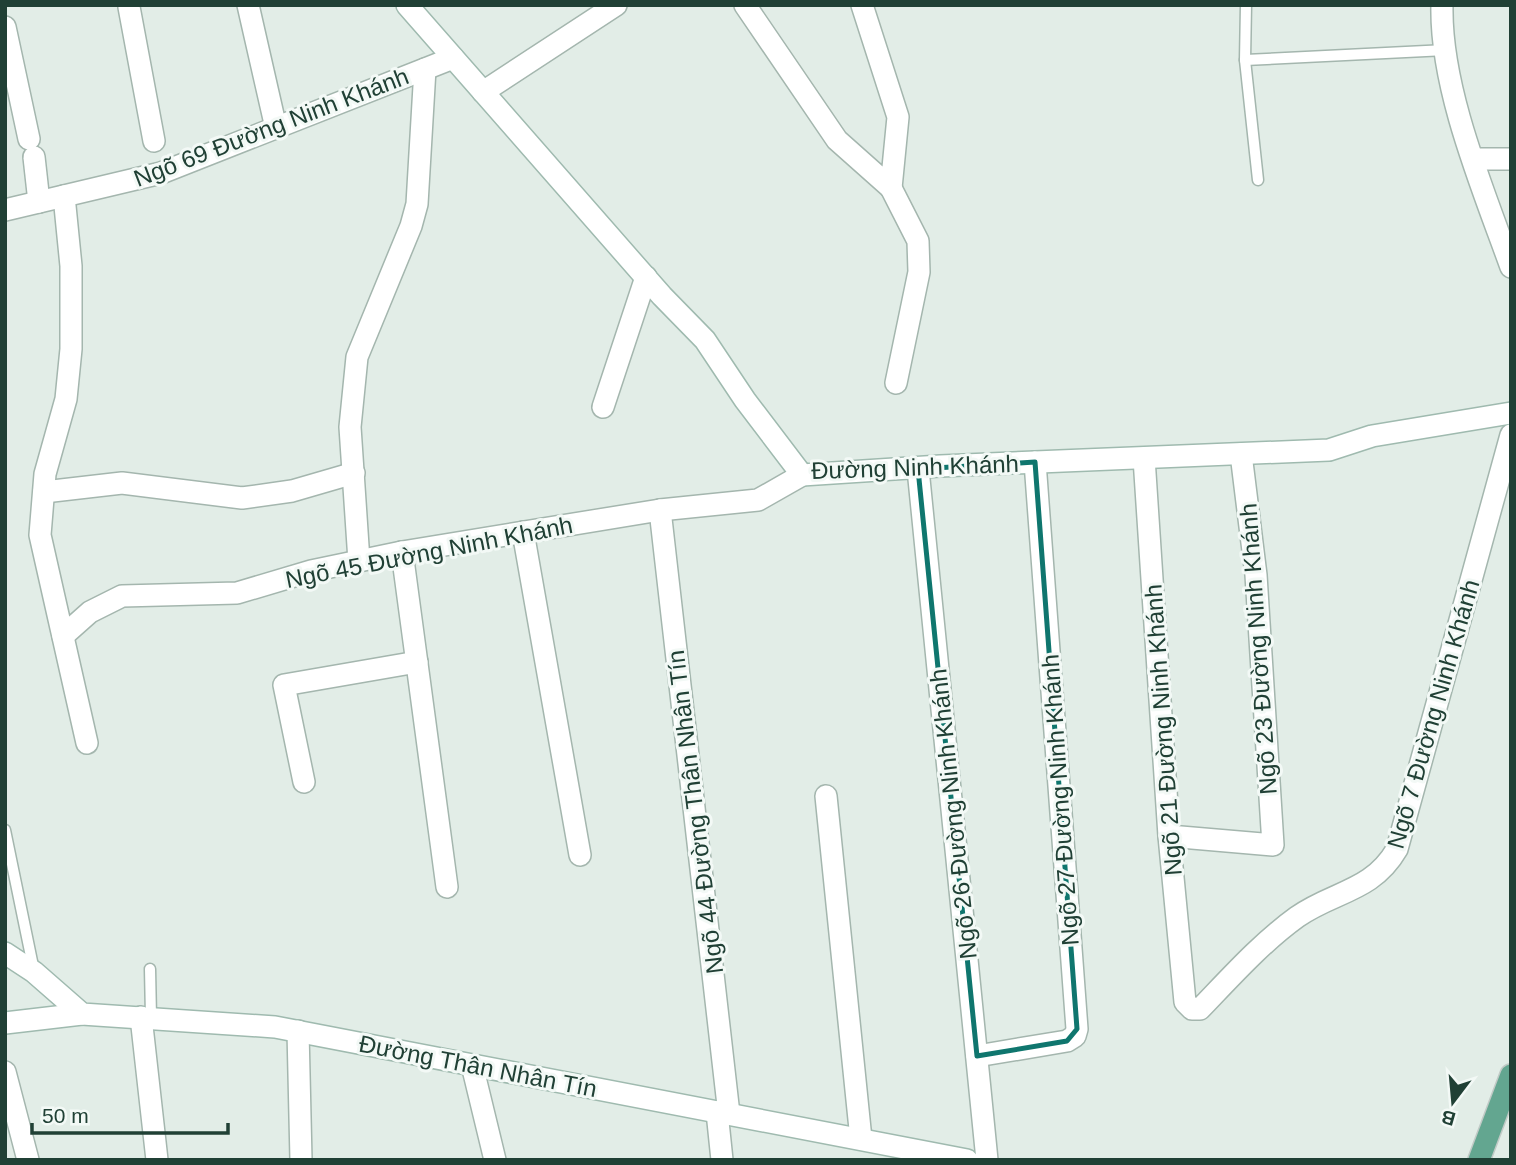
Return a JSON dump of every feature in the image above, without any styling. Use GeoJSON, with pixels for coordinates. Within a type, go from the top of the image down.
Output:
{"type":"FeatureCollection","features":[{"type":"Feature","properties":{"kind":"main road"},"geometry":{"type":"LineString","coordinates":[[1479,1160],[1511,1075]]}},
{"type":"Feature","properties":{"kind":"street"},"geometry":{"type":"LineString","coordinates":[[248,5],[276,128]]}},
{"type":"Feature","properties":{"kind":"street","name":"Đường Ninh Khánh"},"geometry":{"type":"LineString","coordinates":[[407,5],[646,277],[705,340],[745,400],[802,475],[1329,450],[1372,436],[1511,413]]}},
{"type":"Feature","properties":{"kind":"street"},"geometry":{"type":"LineString","coordinates":[[483,92],[616,5]]}},
{"type":"Feature","properties":{"kind":"street"},"geometry":{"type":"LineString","coordinates":[[745,5],[837,140],[891,188],[918,241],[919,272],[896,383]]}},
{"type":"Feature","properties":{"kind":"street"},"geometry":{"type":"LineString","coordinates":[[862,5],[898,117],[891,188]]}},
{"type":"Feature","properties":{"kind":"street"},"geometry":{"type":"LineString","coordinates":[[1442,5],[1446,50],[1473,159],[1511,267]]}},
{"type":"Feature","properties":{"kind":"street"},"geometry":{"type":"LineString","coordinates":[[129,7],[154,141]]}},
{"type":"Feature","properties":{"kind":"street"},"geometry":{"type":"LineString","coordinates":[[5,27],[32,148],[39,202]]}},
{"type":"Feature","properties":{"kind":"street","name":"Ngõ 69 Đường Ninh Khánh"},"geometry":{"type":"LineString","coordinates":[[5,210],[161,173],[453,58]]}},
{"type":"Feature","properties":{"kind":"street"},"geometry":{"type":"LineString","coordinates":[[359,561],[350,426],[357,357],[411,226],[417,204],[425,69]]}},
{"type":"Feature","properties":{"kind":"street"},"geometry":{"type":"LineString","coordinates":[[1473,159],[1511,159]]}},
{"type":"Feature","properties":{"kind":"street"},"geometry":{"type":"LineString","coordinates":[[64,196],[71,266],[71,349],[66,399],[45,474],[40,535],[87,743]]}},
{"type":"Feature","properties":{"kind":"street"},"geometry":{"type":"LineString","coordinates":[[603,407],[646,277]]}},
{"type":"Feature","properties":{"kind":"street","name":"Ngõ 7 Đường Ninh Khánh"},"geometry":{"type":"LineString","coordinates":[[1185,1002],[1192,1010],[1200,1009],[1280,930],[1299,915],[1374,879],[1397,849],[1511,435]]}},
{"type":"Feature","properties":{"kind":"street","name":"Ngõ 23 Đường Ninh Khánh"},"geometry":{"type":"LineString","coordinates":[[1169,836],[1273,845],[1256,575],[1241,454]]}},
{"type":"Feature","properties":{"kind":"street","name":"Ngõ 21 Đường Ninh Khánh"},"geometry":{"type":"LineString","coordinates":[[1144,458],[1169,836],[1185,1002]]}},
{"type":"Feature","properties":{"kind":"street","name":"Ngõ 27 Đường Ninh Khánh"},"geometry":{"type":"LineString","coordinates":[[977,1056],[1067,1041],[1075,1036],[1077,1029],[1035,462]]}},
{"type":"Feature","properties":{"kind":"street","name":"Ngõ 26 Đường Ninh Khánh"},"geometry":{"type":"LineString","coordinates":[[918,469],[987,1160]]}},
{"type":"Feature","properties":{"kind":"street"},"geometry":{"type":"LineString","coordinates":[[44,492],[122,483],[164,486],[242,498],[292,491],[354,473]]}},
{"type":"Feature","properties":{"kind":"street","name":"Ngõ 45 Đường Ninh Khánh"},"geometry":{"type":"LineString","coordinates":[[62,636],[90,612],[122,596],[237,593],[311,571],[402,552],[660,510],[758,500],[802,475]]}},
{"type":"Feature","properties":{"kind":"street","name":"Ngõ 44 Đường Thân Nhân Tín"},"geometry":{"type":"LineString","coordinates":[[660,510],[723,1113],[722,1160]]}},
{"type":"Feature","properties":{"kind":"street"},"geometry":{"type":"LineString","coordinates":[[523,533],[580,855]]}},
{"type":"Feature","properties":{"kind":"street"},"geometry":{"type":"LineString","coordinates":[[402,552],[447,887]]}},
{"type":"Feature","properties":{"kind":"street"},"geometry":{"type":"LineString","coordinates":[[304,782],[284,685],[417,662]]}},
{"type":"Feature","properties":{"kind":"street"},"geometry":{"type":"LineString","coordinates":[[826,796],[861,1139]]}},
{"type":"Feature","properties":{"kind":"street"},"geometry":{"type":"LineString","coordinates":[[5,953],[34,972],[82,1014]]}},
{"type":"Feature","properties":{"kind":"street","name":"Đường Thân Nhân Tín"},"geometry":{"type":"LineString","coordinates":[[5,1023],[82,1014],[298,1031],[861,1139],[944,1158],[967,1160]]}},
{"type":"Feature","properties":{"kind":"street"},"geometry":{"type":"LineString","coordinates":[[146,1017],[158,1160]]}},
{"type":"Feature","properties":{"kind":"street"},"geometry":{"type":"LineString","coordinates":[[298,1031],[301,1160]]}},
{"type":"Feature","properties":{"kind":"street"},"geometry":{"type":"LineString","coordinates":[[472,1065],[495,1160]]}},
{"type":"Feature","properties":{"kind":"street"},"geometry":{"type":"LineString","coordinates":[[5,1072],[28,1160]]}},
{"type":"Feature","properties":{"kind":"lane"},"geometry":{"type":"LineString","coordinates":[[1246,5],[1245,60],[1258,180]]}},
{"type":"Feature","properties":{"kind":"lane"},"geometry":{"type":"LineString","coordinates":[[1245,60],[1446,50]]}},
{"type":"Feature","properties":{"kind":"lane"},"geometry":{"type":"LineString","coordinates":[[5,830],[34,972]]}},
{"type":"Feature","properties":{"kind":"lane"},"geometry":{"type":"LineString","coordinates":[[146,1017],[150,969]]}},
{"type":"Feature","properties":{"kind":"highlighted area"},"geometry":{"type":"Polygon","coordinates":[[[1035,462],[1077,1029],[1067,1041],[977,1056],[918,469],[1035,462]]]}}]}
